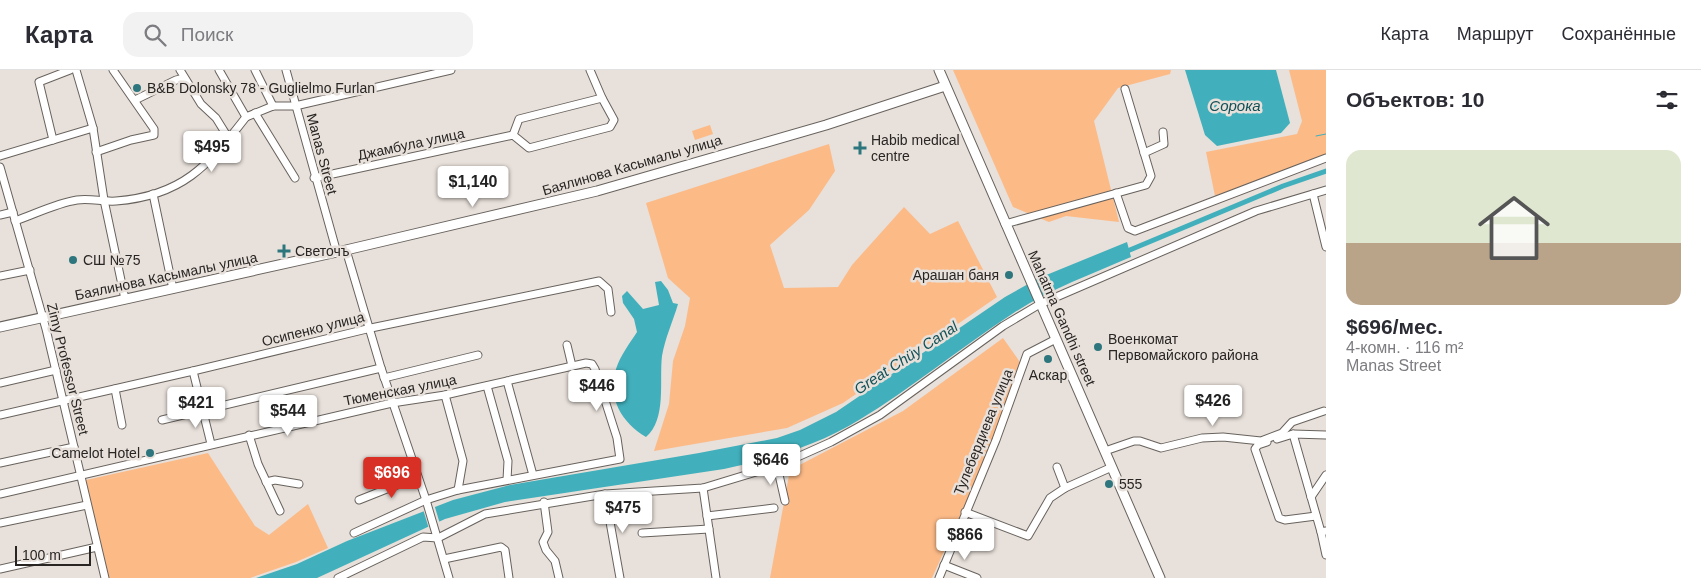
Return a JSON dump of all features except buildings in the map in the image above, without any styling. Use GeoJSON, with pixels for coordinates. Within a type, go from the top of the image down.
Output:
{"type":"FeatureCollection","features":[{"type":"Feature","properties":{"kind":"main road","name":"Mahatma Gandhi street"},"geometry":{"type":"LineString","coordinates":[[939,70],[1160,578]]}},
{"type":"Feature","properties":{"kind":"main road","name":"Баялинова Касымалы улица"},"geometry":{"type":"LineString","coordinates":[[0,327],[337,253],[597,191],[826,125],[945,86]]}},
{"type":"Feature","properties":{"kind":"street"},"geometry":{"type":"LineString","coordinates":[[53,140],[39,82],[70,70]]}},
{"type":"Feature","properties":{"kind":"street"},"geometry":{"type":"LineString","coordinates":[[76,70],[93,128],[104,200],[125,299]]}},
{"type":"Feature","properties":{"kind":"street"},"geometry":{"type":"LineString","coordinates":[[96,152],[131,140],[154,135],[154,129],[113,70]]}},
{"type":"Feature","properties":{"kind":"street"},"geometry":{"type":"LineString","coordinates":[[180,70],[201,104],[216,118],[229,139]]}},
{"type":"Feature","properties":{"kind":"street"},"geometry":{"type":"LineString","coordinates":[[15,221],[76,200],[114,201],[153,194],[176,187],[193,176],[229,139],[246,117],[219,70]]}},
{"type":"Feature","properties":{"kind":"street"},"geometry":{"type":"LineString","coordinates":[[255,70],[273,106]]}},
{"type":"Feature","properties":{"kind":"street"},"geometry":{"type":"LineString","coordinates":[[286,70],[296,106],[451,70]]}},
{"type":"Feature","properties":{"kind":"street"},"geometry":{"type":"LineString","coordinates":[[590,70],[614,120],[610,127],[529,148],[513,135],[518,119],[602,98]]}},
{"type":"Feature","properties":{"kind":"street"},"geometry":{"type":"LineString","coordinates":[[135,100],[184,78]]}},
{"type":"Feature","properties":{"kind":"street"},"geometry":{"type":"LineString","coordinates":[[1005,224],[1146,185],[1151,176],[1125,89]]}},
{"type":"Feature","properties":{"kind":"street","name":"Manas Street"},"geometry":{"type":"LineString","coordinates":[[246,117],[273,106],[296,106],[314,178],[337,253]]}},
{"type":"Feature","properties":{"kind":"street"},"geometry":{"type":"LineString","coordinates":[[255,113],[295,178]]}},
{"type":"Feature","properties":{"kind":"street"},"geometry":{"type":"LineString","coordinates":[[0,156],[93,128]]}},
{"type":"Feature","properties":{"kind":"street"},"geometry":{"type":"LineString","coordinates":[[1144,153],[1164,144],[1163,132]]}},
{"type":"Feature","properties":{"kind":"street","name":"Джамбула улица"},"geometry":{"type":"LineString","coordinates":[[314,178],[513,135]]}},
{"type":"Feature","properties":{"kind":"street"},"geometry":{"type":"LineString","coordinates":[[1116,193],[1128,228],[1135,231],[1326,158]]}},
{"type":"Feature","properties":{"kind":"street","name":"Zimy Professor Street"},"geometry":{"type":"LineString","coordinates":[[0,168],[43,318],[105,578]]}},
{"type":"Feature","properties":{"kind":"street"},"geometry":{"type":"LineString","coordinates":[[338,578],[423,537],[438,538],[485,514],[544,502],[605,494],[703,488],[777,466],[830,442],[880,415],[1003,326],[1040,304],[1247,215],[1326,190]]}},
{"type":"Feature","properties":{"kind":"street"},"geometry":{"type":"LineString","coordinates":[[153,194],[173,289]]}},
{"type":"Feature","properties":{"kind":"street"},"geometry":{"type":"LineString","coordinates":[[1313,194],[1326,246]]}},
{"type":"Feature","properties":{"kind":"street"},"geometry":{"type":"LineString","coordinates":[[0,215],[13,212]]}},
{"type":"Feature","properties":{"kind":"street"},"geometry":{"type":"LineString","coordinates":[[346,250],[371,328],[384,378],[427,502],[449,578]]}},
{"type":"Feature","properties":{"kind":"street"},"geometry":{"type":"LineString","coordinates":[[0,276],[30,270]]}},
{"type":"Feature","properties":{"kind":"street","name":"Осипенко улица"},"geometry":{"type":"LineString","coordinates":[[0,415],[371,328],[599,281],[608,289],[611,312]]}},
{"type":"Feature","properties":{"kind":"street","name":"Тулебердиева улица"},"geometry":{"type":"LineString","coordinates":[[939,578],[996,440],[1027,354],[1056,339]]}},
{"type":"Feature","properties":{"kind":"street"},"geometry":{"type":"LineString","coordinates":[[567,345],[572,366]]}},
{"type":"Feature","properties":{"kind":"street"},"geometry":{"type":"LineString","coordinates":[[384,378],[478,355]]}},
{"type":"Feature","properties":{"kind":"street","name":"Тюменская улица"},"geometry":{"type":"LineString","coordinates":[[0,494],[81,477],[210,444],[392,403],[445,395],[586,363],[592,364],[617,438],[620,459],[533,476]]}},
{"type":"Feature","properties":{"kind":"street"},"geometry":{"type":"LineString","coordinates":[[162,420],[381,368]]}},
{"type":"Feature","properties":{"kind":"street"},"geometry":{"type":"LineString","coordinates":[[0,383],[56,370]]}},
{"type":"Feature","properties":{"kind":"street"},"geometry":{"type":"LineString","coordinates":[[193,371],[204,410],[210,444]]}},
{"type":"Feature","properties":{"kind":"street"},"geometry":{"type":"LineString","coordinates":[[354,533],[458,490],[533,476],[506,381]]}},
{"type":"Feature","properties":{"kind":"street"},"geometry":{"type":"LineString","coordinates":[[488,386],[508,461],[506,480]]}},
{"type":"Feature","properties":{"kind":"street"},"geometry":{"type":"LineString","coordinates":[[115,389],[122,425]]}},
{"type":"Feature","properties":{"kind":"street"},"geometry":{"type":"LineString","coordinates":[[445,395],[463,461],[458,490]]}},
{"type":"Feature","properties":{"kind":"street"},"geometry":{"type":"LineString","coordinates":[[1105,451],[1134,441],[1140,441],[1161,448],[1202,438],[1223,437],[1261,441],[1282,433],[1292,422],[1324,411]]}},
{"type":"Feature","properties":{"kind":"street"},"geometry":{"type":"LineString","coordinates":[[1316,516],[1286,520],[1280,518],[1255,449],[1258,445],[1293,434],[1326,436]]}},
{"type":"Feature","properties":{"kind":"street"},"geometry":{"type":"LineString","coordinates":[[1293,434],[1316,516],[1324,532],[1326,555]]}},
{"type":"Feature","properties":{"kind":"street"},"geometry":{"type":"LineString","coordinates":[[249,435],[266,482],[280,511]]}},
{"type":"Feature","properties":{"kind":"street"},"geometry":{"type":"LineString","coordinates":[[0,463],[74,447]]}},
{"type":"Feature","properties":{"kind":"street"},"geometry":{"type":"LineString","coordinates":[[777,466],[785,502]]}},
{"type":"Feature","properties":{"kind":"street"},"geometry":{"type":"LineString","coordinates":[[1057,467],[1066,488]]}},
{"type":"Feature","properties":{"kind":"street"},"geometry":{"type":"LineString","coordinates":[[965,512],[1028,536],[1050,498],[1066,488],[1112,468]]}},
{"type":"Feature","properties":{"kind":"street"},"geometry":{"type":"LineString","coordinates":[[1311,497],[1326,475]]}},
{"type":"Feature","properties":{"kind":"street"},"geometry":{"type":"LineString","coordinates":[[359,500],[417,477]]}},
{"type":"Feature","properties":{"kind":"street"},"geometry":{"type":"LineString","coordinates":[[266,482],[276,480],[299,484]]}},
{"type":"Feature","properties":{"kind":"street"},"geometry":{"type":"LineString","coordinates":[[703,488],[716,578]]}},
{"type":"Feature","properties":{"kind":"street"},"geometry":{"type":"LineString","coordinates":[[605,494],[620,578]]}},
{"type":"Feature","properties":{"kind":"street"},"geometry":{"type":"LineString","coordinates":[[544,502],[548,532],[543,542],[546,550],[555,561],[559,578]]}},
{"type":"Feature","properties":{"kind":"street"},"geometry":{"type":"LineString","coordinates":[[0,523],[87,505]]}},
{"type":"Feature","properties":{"kind":"street"},"geometry":{"type":"LineString","coordinates":[[707,516],[774,508]]}},
{"type":"Feature","properties":{"kind":"street"},"geometry":{"type":"LineString","coordinates":[[642,533],[709,529]]}},
{"type":"Feature","properties":{"kind":"street"},"geometry":{"type":"LineString","coordinates":[[0,569],[97,547]]}},
{"type":"Feature","properties":{"kind":"street"},"geometry":{"type":"LineString","coordinates":[[444,560],[501,547],[505,550],[509,578]]}},
{"type":"Feature","properties":{"kind":"street"},"geometry":{"type":"LineString","coordinates":[[944,565],[977,578]]}},
{"type":"Feature","properties":{"kind":"shaded area"},"geometry":{"type":"Polygon","coordinates":[[[953,70],[1171,70],[1170,74],[1118,88],[1094,121],[1119,222],[1066,216],[1049,222],[1013,207],[953,70]]]}},
{"type":"Feature","properties":{"kind":"shaded area"},"geometry":{"type":"Polygon","coordinates":[[[1289,70],[1326,70],[1326,154],[1215,196],[1206,152],[1297,134],[1302,121],[1289,70]]]}},
{"type":"Feature","properties":{"kind":"shaded area"},"geometry":{"type":"Polygon","coordinates":[[[710,125],[713,134],[695,140],[692,131],[710,125]]]}},
{"type":"Feature","properties":{"kind":"shaded area"},"geometry":{"type":"Polygon","coordinates":[[[829,144],[835,171],[809,210],[770,245],[784,288],[838,287],[852,265],[904,207],[930,234],[958,221],[997,297],[843,403],[787,428],[654,451],[669,404],[673,361],[685,326],[690,298],[668,278],[646,203],[829,144]]]}},
{"type":"Feature","properties":{"kind":"shaded area"},"geometry":{"type":"Polygon","coordinates":[[[1003,338],[1022,365],[998,432],[932,578],[770,578],[790,470],[903,411],[1003,338]]]}},
{"type":"Feature","properties":{"kind":"shaded area"},"geometry":{"type":"Polygon","coordinates":[[[208,453],[255,526],[269,535],[308,504],[328,548],[296,562],[250,578],[108,578],[86,480],[208,453]]]}},
{"type":"Feature","properties":{"kind":"water","name":"Сорока"},"geometry":{"type":"Polygon","coordinates":[[[1185,70],[1276,70],[1290,123],[1281,133],[1217,146],[1205,135],[1185,70]]]}},
{"type":"Feature","properties":{"kind":"water"},"geometry":{"type":"Polygon","coordinates":[[[1127,242],[1131,257],[1070,283],[1026,305],[879,408],[844,429],[811,444],[759,461],[724,469],[505,502],[445,519],[317,578],[256,578],[297,564],[347,541],[453,500],[510,485],[699,453],[777,438],[800,430],[836,412],[1005,297],[1039,278],[1127,242]]]}},
{"type":"Feature","properties":{"kind":"water"},"geometry":{"type":"Polygon","coordinates":[[[661,281],[668,290],[673,303],[678,304],[662,356],[660,410],[653,429],[646,437],[630,425],[615,400],[614,380],[616,369],[625,350],[637,332],[634,319],[623,303],[622,296],[627,291],[643,309],[659,305],[655,282],[661,281]]]}},
{"type":"Feature","properties":{"kind":"pier"},"geometry":{"type":"Polygon","coordinates":[[[434,504],[440,524],[429,529],[423,509],[434,504]]]}},
{"type":"Feature","properties":{"kind":"waterway"},"geometry":{"type":"LineString","coordinates":[[1316,136],[1326,134]]}},
{"type":"Feature","properties":{"kind":"waterway","name":"Great Chüy Canal"},"geometry":{"type":"LineString","coordinates":[[1125,252],[1283,186],[1326,171]]}},
{"type":"Feature","properties":{"kind":"place","name":"B&B Dolonsky 78 - Guglielmo Furlan"},"geometry":{"type":"Point","coordinates":[137,88]}},
{"type":"Feature","properties":{"kind":"place","name":"Habib medical centre"},"geometry":{"type":"Point","coordinates":[860,148]}},
{"type":"Feature","properties":{"kind":"place","name":"Светочъ"},"geometry":{"type":"Point","coordinates":[284,251]}},
{"type":"Feature","properties":{"kind":"place","name":"СШ №75"},"geometry":{"type":"Point","coordinates":[73,260]}},
{"type":"Feature","properties":{"kind":"place","name":"Арашан баня"},"geometry":{"type":"Point","coordinates":[1009,275]}},
{"type":"Feature","properties":{"kind":"place","name":"Военкомат Первомайского района"},"geometry":{"type":"Point","coordinates":[1098,347]}},
{"type":"Feature","properties":{"kind":"place","name":"Аскар"},"geometry":{"type":"Point","coordinates":[1048,359]}},
{"type":"Feature","properties":{"kind":"place","name":"Camelot Hotel"},"geometry":{"type":"Point","coordinates":[150,453]}},
{"type":"Feature","properties":{"kind":"place","name":"555"},"geometry":{"type":"Point","coordinates":[1109,484]}}]}
